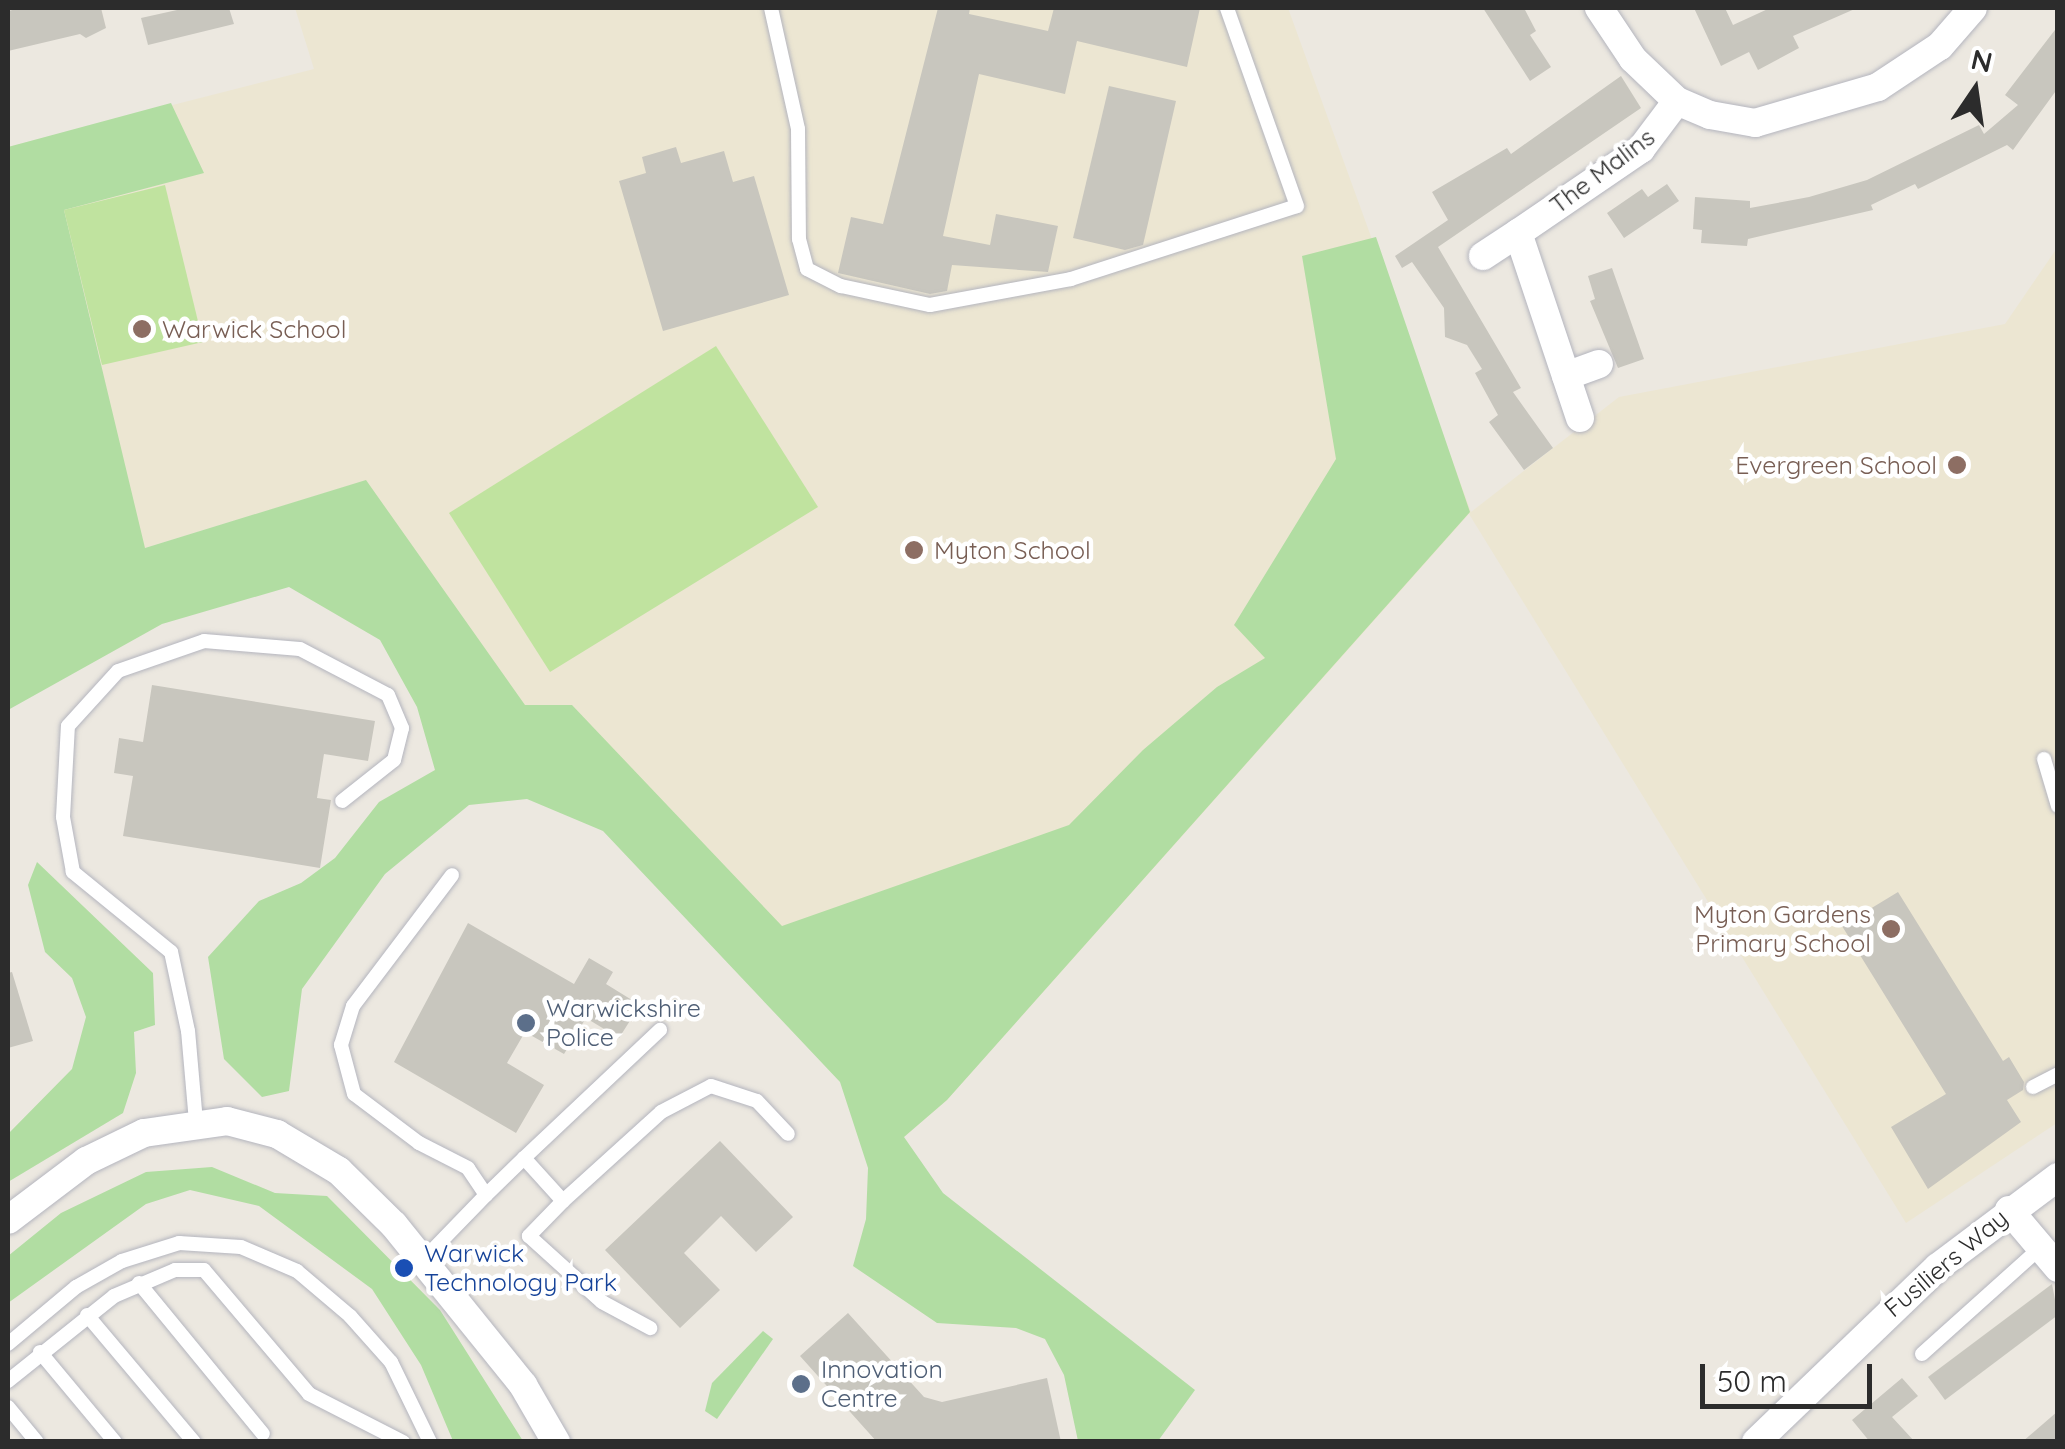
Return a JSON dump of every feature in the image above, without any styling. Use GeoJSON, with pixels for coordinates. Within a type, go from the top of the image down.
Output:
{"type":"FeatureCollection","features":[{"type":"Feature","properties":{"kind":"street"},"geometry":{"type":"LineString","coordinates":[[1598,8],[1633,58],[1676,101],[1742,123],[1795,116],[1895,78],[1940,46],[1973,8]]}},
{"type":"Feature","properties":{"kind":"street","name":"The Malins"},"geometry":{"type":"LineString","coordinates":[[1483,256],[1640,148],[1676,101]]}},
{"type":"Feature","properties":{"kind":"street"},"geometry":{"type":"LineString","coordinates":[[1518,233],[1580,418]]}},
{"type":"Feature","properties":{"kind":"street"},"geometry":{"type":"LineString","coordinates":[[1566,376],[1599,364]]}},
{"type":"Feature","properties":{"kind":"street"},"geometry":{"type":"LineString","coordinates":[[8,1220],[114,1146],[196,1122],[256,1127],[298,1144],[339,1172],[422,1261],[523,1386],[556,1442]]}},
{"type":"Feature","properties":{"kind":"street","name":"Fusiliers Way"},"geometry":{"type":"LineString","coordinates":[[1756,1442],[1864,1332],[2009,1210],[2058,1177]]}},
{"type":"Feature","properties":{"kind":"street"},"geometry":{"type":"LineString","coordinates":[[2009,1210],[2049,1258]]}},
{"type":"Feature","properties":{"kind":"lane"},"geometry":{"type":"LineString","coordinates":[[772,8],[798,129],[799,239],[807,269],[841,286],[930,304],[1071,279],[1297,206],[1227,8]]}},
{"type":"Feature","properties":{"kind":"lane"},"geometry":{"type":"LineString","coordinates":[[196,1122],[188,1031],[170,952],[73,872],[63,817],[68,726],[118,671],[204,641],[300,649],[388,695],[402,728],[394,760],[342,801]]}},
{"type":"Feature","properties":{"kind":"lane"},"geometry":{"type":"LineString","coordinates":[[2044,759],[2058,806]]}},
{"type":"Feature","properties":{"kind":"lane"},"geometry":{"type":"LineString","coordinates":[[452,876],[354,1006],[341,1045],[354,1094],[419,1143],[468,1168],[486,1195]]}},
{"type":"Feature","properties":{"kind":"lane"},"geometry":{"type":"LineString","coordinates":[[422,1261],[660,1030]]}},
{"type":"Feature","properties":{"kind":"lane"},"geometry":{"type":"LineString","coordinates":[[2033,1087],[2058,1074]]}},
{"type":"Feature","properties":{"kind":"lane"},"geometry":{"type":"LineString","coordinates":[[650,1328],[602,1302],[529,1236],[661,1112],[711,1086],[757,1101],[788,1134]]}},
{"type":"Feature","properties":{"kind":"lane"},"geometry":{"type":"LineString","coordinates":[[524,1158],[563,1201]]}},
{"type":"Feature","properties":{"kind":"lane"},"geometry":{"type":"LineString","coordinates":[[8,1344],[76,1286],[122,1261],[179,1243],[241,1247],[297,1271],[350,1316],[400,1377],[429,1441]]}},
{"type":"Feature","properties":{"kind":"lane"},"geometry":{"type":"LineString","coordinates":[[1922,1354],[2049,1258]]}},
{"type":"Feature","properties":{"kind":"lane"},"geometry":{"type":"LineString","coordinates":[[8,1381],[87,1314],[138,1282],[175,1270],[204,1270],[309,1394],[404,1442]]}},
{"type":"Feature","properties":{"kind":"lane"},"geometry":{"type":"LineString","coordinates":[[138,1282],[263,1434]]}},
{"type":"Feature","properties":{"kind":"lane"},"geometry":{"type":"LineString","coordinates":[[87,1314],[194,1442]]}},
{"type":"Feature","properties":{"kind":"lane"},"geometry":{"type":"LineString","coordinates":[[40,1352],[115,1442]]}},
{"type":"Feature","properties":{"kind":"lane"},"geometry":{"type":"LineString","coordinates":[[8,1407],[36,1442]]}},
{"type":"Feature","properties":{"kind":"shaded area","name":"Myton School"},"geometry":{"type":"Polygon","coordinates":[[[295,8],[1288,8],[1471,512],[1619,397],[2005,324],[2057,248],[2057,1123],[1906,1223],[1469,514],[947,1100],[904,1137],[571,726],[520,755],[351,485],[8,590],[8,147],[314,69],[295,8]]]}},
{"type":"Feature","properties":{"kind":"green space"},"geometry":{"type":"Polygon","coordinates":[[[171,103],[204,173],[64,210],[145,548],[366,480],[525,705],[572,705],[782,926],[1069,825],[1143,750],[1217,687],[1265,658],[1234,625],[1336,459],[1302,256],[1376,237],[1470,512],[947,1100],[904,1137],[943,1193],[1195,1390],[1158,1441],[1078,1441],[1064,1375],[1045,1339],[1016,1328],[937,1323],[853,1266],[866,1219],[868,1168],[840,1082],[603,831],[527,799],[469,805],[385,874],[302,989],[289,1091],[262,1097],[224,1059],[208,957],[259,901],[301,883],[335,858],[379,802],[435,770],[417,707],[380,640],[289,587],[162,624],[8,710],[8,147],[171,103]]]}},
{"type":"Feature","properties":{"kind":"green space"},"geometry":{"type":"Polygon","coordinates":[[[165,185],[203,342],[102,365],[64,210],[165,185]]]}},
{"type":"Feature","properties":{"kind":"green space"},"geometry":{"type":"Polygon","coordinates":[[[716,346],[818,507],[550,672],[449,513],[716,346]]]}},
{"type":"Feature","properties":{"kind":"green space"},"geometry":{"type":"Polygon","coordinates":[[[37,862],[153,973],[155,1025],[134,1032],[136,1073],[123,1113],[8,1182],[8,1134],[72,1069],[86,1017],[72,978],[45,952],[28,885],[37,862]]]}},
{"type":"Feature","properties":{"kind":"green space"},"geometry":{"type":"Polygon","coordinates":[[[212,1167],[275,1193],[327,1196],[440,1310],[523,1441],[453,1441],[421,1365],[372,1289],[259,1206],[190,1190],[146,1204],[8,1303],[8,1256],[61,1213],[146,1172],[212,1167]]]}},
{"type":"Feature","properties":{"kind":"green space"},"geometry":{"type":"Polygon","coordinates":[[[763,1331],[773,1339],[717,1419],[705,1411],[712,1383],[763,1331]]]}},
{"type":"Feature","properties":{"kind":"building"},"geometry":{"type":"Polygon","coordinates":[[[101,8],[106,28],[86,38],[80,34],[8,51],[8,11],[101,8]]]}},
{"type":"Feature","properties":{"kind":"building"},"geometry":{"type":"Polygon","coordinates":[[[186,8],[229,8],[234,24],[148,45],[141,18],[186,8]]]}},
{"type":"Feature","properties":{"kind":"building"},"geometry":{"type":"Polygon","coordinates":[[[938,8],[970,8],[969,14],[1048,31],[1054,8],[1200,8],[1187,67],[1077,41],[1065,94],[979,74],[943,236],[990,245],[996,214],[1058,226],[1048,272],[952,265],[947,291],[930,294],[838,273],[851,217],[883,224],[938,8]]]}},
{"type":"Feature","properties":{"kind":"building"},"geometry":{"type":"Polygon","coordinates":[[[1483,8],[1524,8],[1536,31],[1530,35],[1551,67],[1530,81],[1483,8]]]}},
{"type":"Feature","properties":{"kind":"building"},"geometry":{"type":"Polygon","coordinates":[[[1694,8],[1725,8],[1733,25],[1770,8],[1857,8],[1793,36],[1799,48],[1758,70],[1749,52],[1721,66],[1694,8]]]}},
{"type":"Feature","properties":{"kind":"building"},"geometry":{"type":"Polygon","coordinates":[[[2058,26],[2058,88],[2013,150],[2007,145],[1918,189],[1915,184],[1871,205],[1873,210],[1748,239],[1747,246],[1701,243],[1702,230],[1693,229],[1695,197],[1750,201],[1750,208],[1809,197],[1867,180],[1979,125],[1984,134],[2018,105],[2005,95],[2058,26]]]}},
{"type":"Feature","properties":{"kind":"building"},"geometry":{"type":"Polygon","coordinates":[[[1621,76],[1641,108],[1438,247],[1521,388],[1513,392],[1553,448],[1524,470],[1489,422],[1498,415],[1475,373],[1482,369],[1467,345],[1445,337],[1444,308],[1412,262],[1402,268],[1395,256],[1448,220],[1432,192],[1507,148],[1511,154],[1621,76]]]}},
{"type":"Feature","properties":{"kind":"building"},"geometry":{"type":"Polygon","coordinates":[[[1109,86],[1176,101],[1143,245],[1125,250],[1073,238],[1109,86]]]}},
{"type":"Feature","properties":{"kind":"building"},"geometry":{"type":"Polygon","coordinates":[[[676,147],[681,163],[724,151],[733,182],[754,176],[789,295],[663,331],[619,181],[646,173],[642,157],[676,147]]]}},
{"type":"Feature","properties":{"kind":"building"},"geometry":{"type":"Polygon","coordinates":[[[1667,184],[1679,201],[1624,238],[1607,213],[1642,189],[1648,197],[1667,184]]]}},
{"type":"Feature","properties":{"kind":"building"},"geometry":{"type":"Polygon","coordinates":[[[1612,268],[1644,359],[1618,368],[1590,301],[1595,299],[1588,276],[1612,268]]]}},
{"type":"Feature","properties":{"kind":"building"},"geometry":{"type":"Polygon","coordinates":[[[152,685],[375,721],[368,761],[324,754],[317,798],[331,800],[320,868],[123,836],[133,776],[114,773],[119,738],[143,742],[152,685]]]}},
{"type":"Feature","properties":{"kind":"building","name":"Myton Gardens Primary School"},"geometry":{"type":"Polygon","coordinates":[[[1898,892],[2003,1061],[2009,1057],[2024,1082],[2023,1090],[2007,1100],[2021,1122],[1928,1189],[1891,1127],[1946,1094],[1842,926],[1898,892]]]}},
{"type":"Feature","properties":{"kind":"building","name":"Warwickshire Police"},"geometry":{"type":"Polygon","coordinates":[[[468,923],[574,984],[589,958],[613,972],[606,984],[640,1005],[619,1038],[586,1018],[564,1054],[525,1032],[507,1063],[544,1085],[516,1133],[394,1062],[468,923]]]}},
{"type":"Feature","properties":{"kind":"building"},"geometry":{"type":"Polygon","coordinates":[[[12,972],[33,1041],[8,1048],[8,973],[12,972]]]}},
{"type":"Feature","properties":{"kind":"building"},"geometry":{"type":"Polygon","coordinates":[[[720,1141],[793,1217],[756,1252],[721,1216],[684,1253],[720,1290],[680,1328],[605,1250],[720,1141]]]}},
{"type":"Feature","properties":{"kind":"building"},"geometry":{"type":"Polygon","coordinates":[[[2052,1284],[2058,1315],[1945,1400],[1928,1377],[2052,1284]]]}},
{"type":"Feature","properties":{"kind":"building"},"geometry":{"type":"Polygon","coordinates":[[[848,1313],[924,1397],[942,1402],[1047,1378],[1061,1442],[877,1442],[800,1356],[848,1313]]]}},
{"type":"Feature","properties":{"kind":"building"},"geometry":{"type":"Polygon","coordinates":[[[1902,1378],[1918,1396],[1892,1417],[1915,1442],[1870,1442],[1852,1420],[1902,1378]]]}},
{"type":"Feature","properties":{"kind":"building"},"geometry":{"type":"Polygon","coordinates":[[[2058,1411],[2058,1442],[2022,1442],[2058,1411]]]}},
{"type":"Feature","properties":{"kind":"place","name":"Warwick School"},"geometry":{"type":"Point","coordinates":[142,329]}},
{"type":"Feature","properties":{"kind":"place","name":"Evergreen School"},"geometry":{"type":"Point","coordinates":[1957,465]}},
{"type":"Feature","properties":{"kind":"place","name":"Myton School"},"geometry":{"type":"Point","coordinates":[914,550]}},
{"type":"Feature","properties":{"kind":"place","name":"Myton Gardens Primary School"},"geometry":{"type":"Point","coordinates":[1891,929]}},
{"type":"Feature","properties":{"kind":"place","name":"Warwickshire Police"},"geometry":{"type":"Point","coordinates":[526,1023]}},
{"type":"Feature","properties":{"kind":"place","name":"Warwick Technology Park"},"geometry":{"type":"Point","coordinates":[404,1268]}},
{"type":"Feature","properties":{"kind":"place","name":"Innovation Centre"},"geometry":{"type":"Point","coordinates":[801,1384]}}]}
